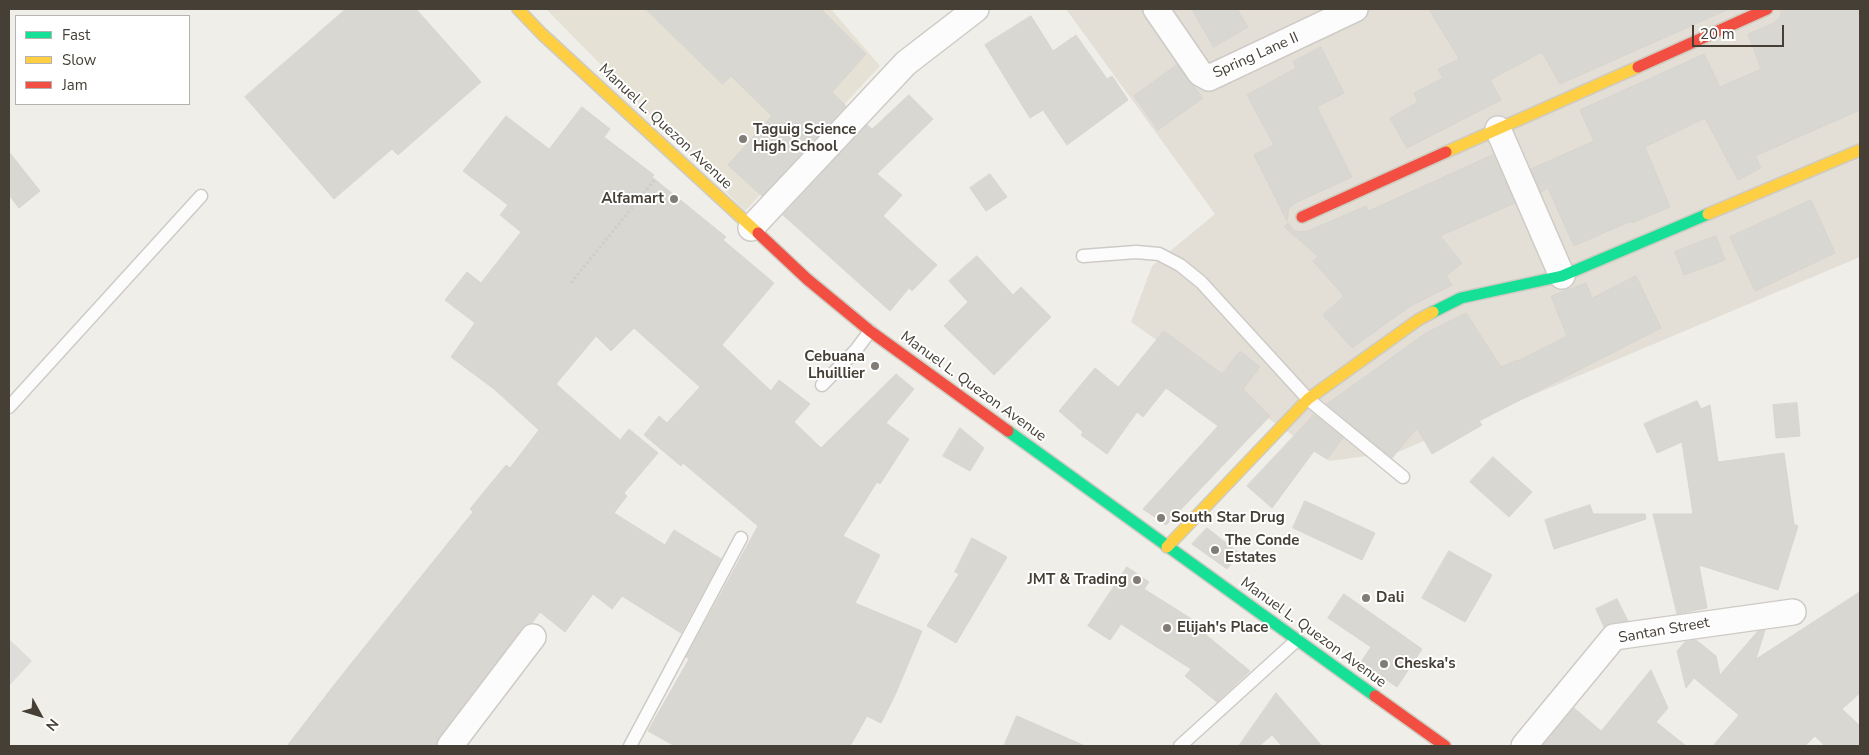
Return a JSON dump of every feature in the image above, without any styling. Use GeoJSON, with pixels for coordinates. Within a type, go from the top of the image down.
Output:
{"type":"FeatureCollection","features":[{"type":"Feature","properties":{"kind":"street","name":"Manuel L. Quezon Avenue"},"geometry":{"type":"LineString","coordinates":[[518,9],[542,34],[751,228],[807,279],[870,330],[1167,547],[1445,746]]}},
{"type":"Feature","properties":{"kind":"street"},"geometry":{"type":"LineString","coordinates":[[751,228],[906,63],[976,9]]}},
{"type":"Feature","properties":{"kind":"street","name":"Spring Lane II"},"geometry":{"type":"LineString","coordinates":[[1156,9],[1200,73],[1209,78],[1355,9]]}},
{"type":"Feature","properties":{"kind":"street"},"geometry":{"type":"LineString","coordinates":[[1302,217],[1767,9]]}},
{"type":"Feature","properties":{"kind":"street"},"geometry":{"type":"LineString","coordinates":[[1498,129],[1562,276]]}},
{"type":"Feature","properties":{"kind":"street"},"geometry":{"type":"LineString","coordinates":[[1167,547],[1308,399],[1418,320],[1460,298],[1562,276],[1860,150]]}},
{"type":"Feature","properties":{"kind":"street","name":"Santan Street"},"geometry":{"type":"LineString","coordinates":[[1524,746],[1614,637],[1793,612]]}},
{"type":"Feature","properties":{"kind":"street"},"geometry":{"type":"LineString","coordinates":[[450,746],[533,637]]}},
{"type":"Feature","properties":{"kind":"lane"},"geometry":{"type":"LineString","coordinates":[[9,407],[201,196]]}},
{"type":"Feature","properties":{"kind":"lane"},"geometry":{"type":"LineString","coordinates":[[1083,256],[1136,252],[1159,254],[1180,265],[1201,282],[1308,399],[1403,477]]}},
{"type":"Feature","properties":{"kind":"lane"},"geometry":{"type":"LineString","coordinates":[[822,385],[856,350],[870,330]]}},
{"type":"Feature","properties":{"kind":"lane"},"geometry":{"type":"LineString","coordinates":[[630,746],[741,538]]}},
{"type":"Feature","properties":{"kind":"lane"},"geometry":{"type":"LineString","coordinates":[[1180,746],[1297,640]]}},
{"type":"Feature","properties":{"kind":"path"},"geometry":{"type":"LineString","coordinates":[[571,283],[674,156]]}},
{"type":"Feature","properties":{"kind":"shaded area","name":"Taguig Science High School"},"geometry":{"type":"Polygon","coordinates":[[[546,9],[831,9],[880,66],[745,211],[546,9]]]}},
{"type":"Feature","properties":{"kind":"shaded area"},"geometry":{"type":"Polygon","coordinates":[[[1066,9],[1860,9],[1860,257],[1398,452],[1329,461],[1131,322],[1152,266],[1215,214],[1066,9]]]}},
{"type":"Feature","properties":{"kind":"shaded area"},"geometry":{"type":"Polygon","coordinates":[[[9,639],[32,661],[9,686],[9,639]]]}},
{"type":"Feature","properties":{"kind":"building"},"geometry":{"type":"Polygon","coordinates":[[[346,9],[416,9],[481,82],[398,155],[392,149],[334,199],[245,97],[346,9]]]}},
{"type":"Feature","properties":{"kind":"building"},"geometry":{"type":"Polygon","coordinates":[[[646,9],[821,9],[866,54],[832,92],[846,106],[762,196],[728,165],[772,116],[731,76],[723,84],[646,9]]]}},
{"type":"Feature","properties":{"kind":"building"},"geometry":{"type":"Polygon","coordinates":[[[1192,9],[1237,9],[1248,27],[1214,47],[1192,9]]]}},
{"type":"Feature","properties":{"kind":"building"},"geometry":{"type":"Polygon","coordinates":[[[1429,9],[1729,9],[1560,84],[1542,52],[1490,80],[1501,100],[1407,148],[1390,118],[1418,102],[1414,93],[1443,78],[1438,69],[1459,59],[1429,9]]]}},
{"type":"Feature","properties":{"kind":"building"},"geometry":{"type":"Polygon","coordinates":[[[1782,9],[1860,9],[1860,110],[1755,156],[1761,168],[1738,180],[1705,118],[1645,147],[1670,207],[1632,223],[1631,221],[1574,246],[1548,188],[1541,192],[1531,169],[1594,141],[1580,110],[1704,54],[1720,87],[1761,69],[1748,34],[1774,23],[1780,18],[1782,9]]]}},
{"type":"Feature","properties":{"kind":"building"},"geometry":{"type":"Polygon","coordinates":[[[1031,16],[1053,51],[1076,35],[1107,79],[1112,76],[1128,100],[1067,145],[1043,110],[1030,118],[985,45],[1031,16]]]}},
{"type":"Feature","properties":{"kind":"building"},"geometry":{"type":"Polygon","coordinates":[[[1321,47],[1344,93],[1317,107],[1352,177],[1295,203],[1289,208],[1287,221],[1254,155],[1274,145],[1247,95],[1296,68],[1293,62],[1321,47]]]}},
{"type":"Feature","properties":{"kind":"building"},"geometry":{"type":"Polygon","coordinates":[[[1177,65],[1203,98],[1158,130],[1134,96],[1177,65]]]}},
{"type":"Feature","properties":{"kind":"building"},"geometry":{"type":"Polygon","coordinates":[[[909,95],[933,119],[877,174],[902,195],[883,216],[937,265],[912,291],[909,288],[890,311],[783,215],[867,125],[872,129],[909,95]]]}},
{"type":"Feature","properties":{"kind":"building"},"geometry":{"type":"Polygon","coordinates":[[[582,107],[610,129],[604,137],[654,175],[652,177],[726,237],[723,240],[774,283],[722,345],[771,391],[779,380],[810,404],[794,422],[821,448],[896,374],[914,389],[886,423],[909,439],[880,484],[877,482],[843,536],[880,555],[855,603],[922,631],[895,695],[881,723],[867,716],[850,746],[675,746],[648,731],[689,659],[686,657],[758,526],[683,463],[681,466],[644,435],[659,416],[667,423],[700,387],[634,328],[611,351],[596,336],[556,384],[620,440],[629,429],[658,453],[624,493],[627,496],[614,513],[665,545],[674,530],[721,559],[681,633],[622,596],[612,609],[593,594],[565,632],[540,612],[532,623],[522,628],[439,737],[436,746],[287,746],[473,512],[470,509],[506,465],[510,468],[539,430],[494,389],[451,357],[475,323],[445,300],[467,272],[481,283],[521,232],[500,215],[508,205],[463,171],[506,116],[549,149],[582,107]]]}},
{"type":"Feature","properties":{"kind":"building"},"geometry":{"type":"Polygon","coordinates":[[[9,152],[40,191],[19,208],[9,195],[9,152]]]}},
{"type":"Feature","properties":{"kind":"building"},"geometry":{"type":"Polygon","coordinates":[[[1493,155],[1515,203],[1440,236],[1462,263],[1446,276],[1452,285],[1409,307],[1352,348],[1323,315],[1344,296],[1313,261],[1318,256],[1284,227],[1288,223],[1293,230],[1300,232],[1308,231],[1366,206],[1368,211],[1493,155]]]}},
{"type":"Feature","properties":{"kind":"building"},"geometry":{"type":"Polygon","coordinates":[[[990,174],[1007,197],[986,211],[970,188],[990,174]]]}},
{"type":"Feature","properties":{"kind":"building"},"geometry":{"type":"Polygon","coordinates":[[[1811,200],[1835,253],[1755,291],[1730,237],[1811,200]]]}},
{"type":"Feature","properties":{"kind":"building"},"geometry":{"type":"Polygon","coordinates":[[[1716,236],[1725,260],[1684,275],[1675,252],[1716,236]]]}},
{"type":"Feature","properties":{"kind":"building"},"geometry":{"type":"Polygon","coordinates":[[[977,256],[1013,295],[1021,287],[1051,317],[994,375],[944,326],[968,302],[949,281],[977,256]]]}},
{"type":"Feature","properties":{"kind":"building"},"geometry":{"type":"Polygon","coordinates":[[[1636,276],[1661,328],[1479,421],[1482,425],[1432,454],[1417,428],[1392,458],[1327,404],[1426,333],[1466,313],[1501,367],[1518,361],[1567,336],[1551,296],[1586,283],[1592,298],[1636,276]]]}},
{"type":"Feature","properties":{"kind":"building"},"geometry":{"type":"Polygon","coordinates":[[[1164,331],[1222,374],[1240,351],[1260,367],[1243,389],[1270,416],[1166,525],[1143,509],[1218,426],[1166,388],[1143,417],[1137,412],[1107,454],[1081,435],[1083,432],[1059,411],[1095,368],[1118,387],[1164,331]]]}},
{"type":"Feature","properties":{"kind":"building"},"geometry":{"type":"Polygon","coordinates":[[[1697,401],[1701,409],[1710,405],[1718,462],[1784,453],[1794,524],[1798,526],[1778,590],[1699,565],[1707,608],[1677,614],[1653,514],[1693,514],[1682,442],[1657,453],[1644,424],[1697,401]]]}},
{"type":"Feature","properties":{"kind":"building"},"geometry":{"type":"Polygon","coordinates":[[[1797,403],[1800,436],[1776,438],[1773,405],[1797,403]]]}},
{"type":"Feature","properties":{"kind":"building"},"geometry":{"type":"Polygon","coordinates":[[[1314,415],[1343,438],[1327,459],[1314,451],[1272,508],[1247,486],[1314,415]]]}},
{"type":"Feature","properties":{"kind":"building"},"geometry":{"type":"Polygon","coordinates":[[[960,428],[984,448],[970,471],[943,456],[960,428]]]}},
{"type":"Feature","properties":{"kind":"building"},"geometry":{"type":"Polygon","coordinates":[[[1493,457],[1532,492],[1509,517],[1470,482],[1493,457]]]}},
{"type":"Feature","properties":{"kind":"building"},"geometry":{"type":"Polygon","coordinates":[[[1305,501],[1375,533],[1362,560],[1293,528],[1305,501]]]}},
{"type":"Feature","properties":{"kind":"building"},"geometry":{"type":"Polygon","coordinates":[[[1590,505],[1593,514],[1645,514],[1646,519],[1554,549],[1545,520],[1590,505]]]}},
{"type":"Feature","properties":{"kind":"building","name":"The Conde Estates"},"geometry":{"type":"Polygon","coordinates":[[[1207,528],[1239,553],[1227,569],[1192,544],[1207,528]]]}},
{"type":"Feature","properties":{"kind":"building"},"geometry":{"type":"Polygon","coordinates":[[[972,538],[1007,557],[956,643],[927,626],[959,574],[955,572],[972,538]]]}},
{"type":"Feature","properties":{"kind":"building"},"geometry":{"type":"Polygon","coordinates":[[[1449,551],[1492,575],[1465,622],[1422,598],[1449,551]]]}},
{"type":"Feature","properties":{"kind":"building"},"geometry":{"type":"Polygon","coordinates":[[[1127,567],[1149,582],[1144,589],[1209,630],[1206,635],[1250,671],[1217,702],[1185,676],[1191,669],[1121,624],[1110,640],[1088,626],[1127,567]]]}},
{"type":"Feature","properties":{"kind":"building"},"geometry":{"type":"Polygon","coordinates":[[[1860,592],[1860,693],[1842,709],[1860,726],[1860,746],[1825,746],[1815,736],[1805,746],[1713,746],[1739,715],[1694,678],[1686,688],[1677,651],[1685,642],[1696,640],[1716,656],[1720,675],[1758,631],[1765,630],[1756,659],[1860,592]]]}},
{"type":"Feature","properties":{"kind":"building"},"geometry":{"type":"Polygon","coordinates":[[[1344,594],[1422,649],[1397,687],[1361,662],[1371,647],[1328,618],[1344,594]]]}},
{"type":"Feature","properties":{"kind":"building"},"geometry":{"type":"Polygon","coordinates":[[[1617,599],[1628,621],[1612,623],[1604,627],[1596,609],[1617,599]]]}},
{"type":"Feature","properties":{"kind":"building"},"geometry":{"type":"Polygon","coordinates":[[[1651,670],[1668,708],[1656,722],[1686,746],[1542,746],[1574,708],[1601,731],[1651,670]]]}},
{"type":"Feature","properties":{"kind":"building"},"geometry":{"type":"Polygon","coordinates":[[[1276,693],[1322,746],[1282,746],[1272,735],[1259,746],[1239,746],[1276,693]]]}},
{"type":"Feature","properties":{"kind":"building"},"geometry":{"type":"Polygon","coordinates":[[[1017,716],[1085,746],[1004,746],[1017,716]]]}},
{"type":"Feature","properties":{"kind":"traffic: fast"},"geometry":{"type":"LineString","coordinates":[[1433,312],[1461,298],[1562,276],[1708,214]]}},
{"type":"Feature","properties":{"kind":"traffic: fast"},"geometry":{"type":"LineString","coordinates":[[1008,431],[1375,696]]}},
{"type":"Feature","properties":{"kind":"traffic: slow"},"geometry":{"type":"LineString","coordinates":[[518,9],[542,34],[758,233]]}},
{"type":"Feature","properties":{"kind":"traffic: slow"},"geometry":{"type":"LineString","coordinates":[[1446,152],[1638,67]]}},
{"type":"Feature","properties":{"kind":"traffic: slow"},"geometry":{"type":"LineString","coordinates":[[1708,214],[1860,150]]}},
{"type":"Feature","properties":{"kind":"traffic: slow"},"geometry":{"type":"LineString","coordinates":[[1167,547],[1308,399],[1418,320],[1433,312]]}},
{"type":"Feature","properties":{"kind":"traffic: jam"},"geometry":{"type":"LineString","coordinates":[[1638,67],[1767,9]]}},
{"type":"Feature","properties":{"kind":"traffic: jam"},"geometry":{"type":"LineString","coordinates":[[1302,217],[1446,152]]}},
{"type":"Feature","properties":{"kind":"traffic: jam"},"geometry":{"type":"LineString","coordinates":[[758,233],[807,279],[870,331],[1008,431]]}},
{"type":"Feature","properties":{"kind":"traffic: jam"},"geometry":{"type":"LineString","coordinates":[[1375,696],[1445,746]]}},
{"type":"Feature","properties":{"kind":"place","name":"Taguig Science High School"},"geometry":{"type":"Point","coordinates":[743,139]}},
{"type":"Feature","properties":{"kind":"place","name":"Alfamart"},"geometry":{"type":"Point","coordinates":[674,199]}},
{"type":"Feature","properties":{"kind":"place","name":"Cebuana Lhuillier"},"geometry":{"type":"Point","coordinates":[875,366]}},
{"type":"Feature","properties":{"kind":"place","name":"South Star Drug"},"geometry":{"type":"Point","coordinates":[1161,518]}},
{"type":"Feature","properties":{"kind":"place","name":"The Conde Estates"},"geometry":{"type":"Point","coordinates":[1215,550]}},
{"type":"Feature","properties":{"kind":"place","name":"JMT & Trading"},"geometry":{"type":"Point","coordinates":[1137,580]}},
{"type":"Feature","properties":{"kind":"place","name":"Dali"},"geometry":{"type":"Point","coordinates":[1366,598]}},
{"type":"Feature","properties":{"kind":"place","name":"Elijah's Place"},"geometry":{"type":"Point","coordinates":[1167,628]}},
{"type":"Feature","properties":{"kind":"place","name":"Cheska's"},"geometry":{"type":"Point","coordinates":[1384,664]}}]}
